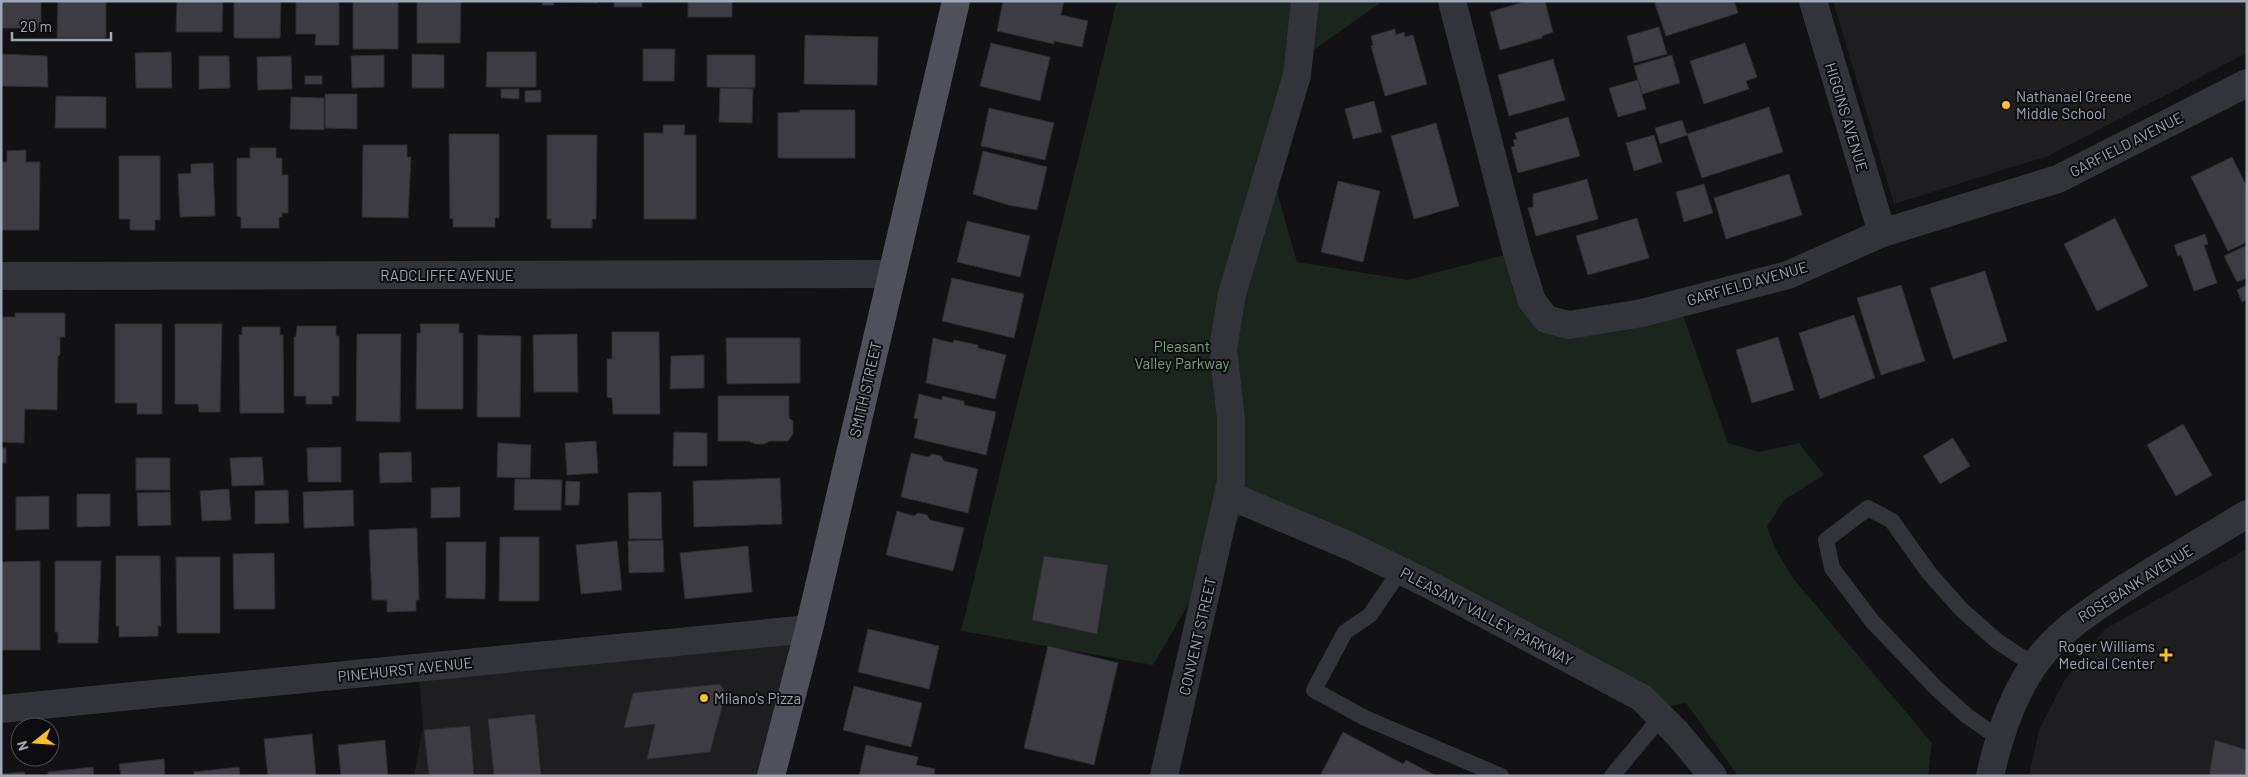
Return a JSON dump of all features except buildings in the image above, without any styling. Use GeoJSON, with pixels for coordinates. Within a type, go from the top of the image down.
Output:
{"type":"FeatureCollection","features":[{"type":"Feature","properties":{"kind":"main road","name":"SMITH STREET"},"geometry":{"type":"LineString","coordinates":[[771,776],[808,629],[956,1]]}},
{"type":"Feature","properties":{"kind":"street"},"geometry":{"type":"LineString","coordinates":[[1228,495],[1231,419],[1223,349],[1232,294],[1297,75],[1305,1]]}},
{"type":"Feature","properties":{"kind":"street","name":"GARFIELD AVENUE"},"geometry":{"type":"LineString","coordinates":[[1452,1],[1517,253],[1532,301],[1546,320],[1570,325],[1642,313],[1788,275],[1882,233],[2058,179],[2247,83]]}},
{"type":"Feature","properties":{"kind":"street","name":"HIGGINS AVENUE"},"geometry":{"type":"LineString","coordinates":[[1816,2],[1882,233]]}},
{"type":"Feature","properties":{"kind":"street","name":"RADCLIFFE AVENUE"},"geometry":{"type":"LineString","coordinates":[[1,276],[892,274]]}},
{"type":"Feature","properties":{"kind":"street","name":"PLEASANT VALLEY PARKWAY"},"geometry":{"type":"LineString","coordinates":[[1228,495],[1338,540],[1400,570],[1642,698],[1713,776]]}},
{"type":"Feature","properties":{"kind":"street","name":"CONVENT STREET"},"geometry":{"type":"LineString","coordinates":[[1164,776],[1228,495]]}},
{"type":"Feature","properties":{"kind":"street","name":"ROSEBANK AVENUE"},"geometry":{"type":"LineString","coordinates":[[1990,776],[1999,738],[2022,685],[2044,652],[2072,623],[2148,573],[2247,514]]}},
{"type":"Feature","properties":{"kind":"street","name":"PINEHURST AVENUE"},"geometry":{"type":"LineString","coordinates":[[1,708],[808,629]]}},
{"type":"Feature","properties":{"kind":"lane"},"geometry":{"type":"LineString","coordinates":[[1999,738],[1967,716],[1936,688],[1872,621],[1832,568],[1826,540],[1868,508],[1892,522],[1929,573],[1962,610],[1997,641],[2035,666]]}},
{"type":"Feature","properties":{"kind":"lane"},"geometry":{"type":"LineString","coordinates":[[1400,570],[1370,615],[1345,632],[1314,690],[1365,718],[1501,776]]}},
{"type":"Feature","properties":{"kind":"lane"},"geometry":{"type":"LineString","coordinates":[[1612,776],[1661,717]]}},
{"type":"Feature","properties":{"kind":"shaded area","name":"Nathanael Greene Middle School"},"geometry":{"type":"Polygon","coordinates":[[[1833,1],[2247,1],[2247,53],[2048,156],[1894,204],[1833,1]]]}},
{"type":"Feature","properties":{"kind":"shaded area","name":"Roger Williams Medical Center"},"geometry":{"type":"Polygon","coordinates":[[[2247,549],[2247,776],[2029,776],[2039,730],[2064,681],[2105,629],[2247,549]]]}},
{"type":"Feature","properties":{"kind":"shaded area"},"geometry":{"type":"Polygon","coordinates":[[[809,625],[779,776],[414,776],[423,726],[418,667],[809,625]]]}},
{"type":"Feature","properties":{"kind":"green space","name":"Pleasant Valley Parkway"},"geometry":{"type":"Polygon","coordinates":[[[1117,1],[1383,1],[1298,61],[1270,167],[1297,262],[1407,280],[1512,253],[1555,323],[1680,307],[1728,443],[1759,452],[1799,443],[1824,475],[1784,500],[1767,527],[1775,548],[1792,577],[1932,743],[1928,776],[1738,776],[1686,703],[1657,709],[1247,504],[1153,665],[961,631],[1117,1]]]}},
{"type":"Feature","properties":{"kind":"place","name":"Nathanael Greene Middle School"},"geometry":{"type":"Point","coordinates":[2006,105]}},
{"type":"Feature","properties":{"kind":"place","name":"Roger Williams Medical Center"},"geometry":{"type":"Point","coordinates":[2166,655]}},
{"type":"Feature","properties":{"kind":"place","name":"Milano's Pizza"},"geometry":{"type":"Point","coordinates":[704,698]}}]}
